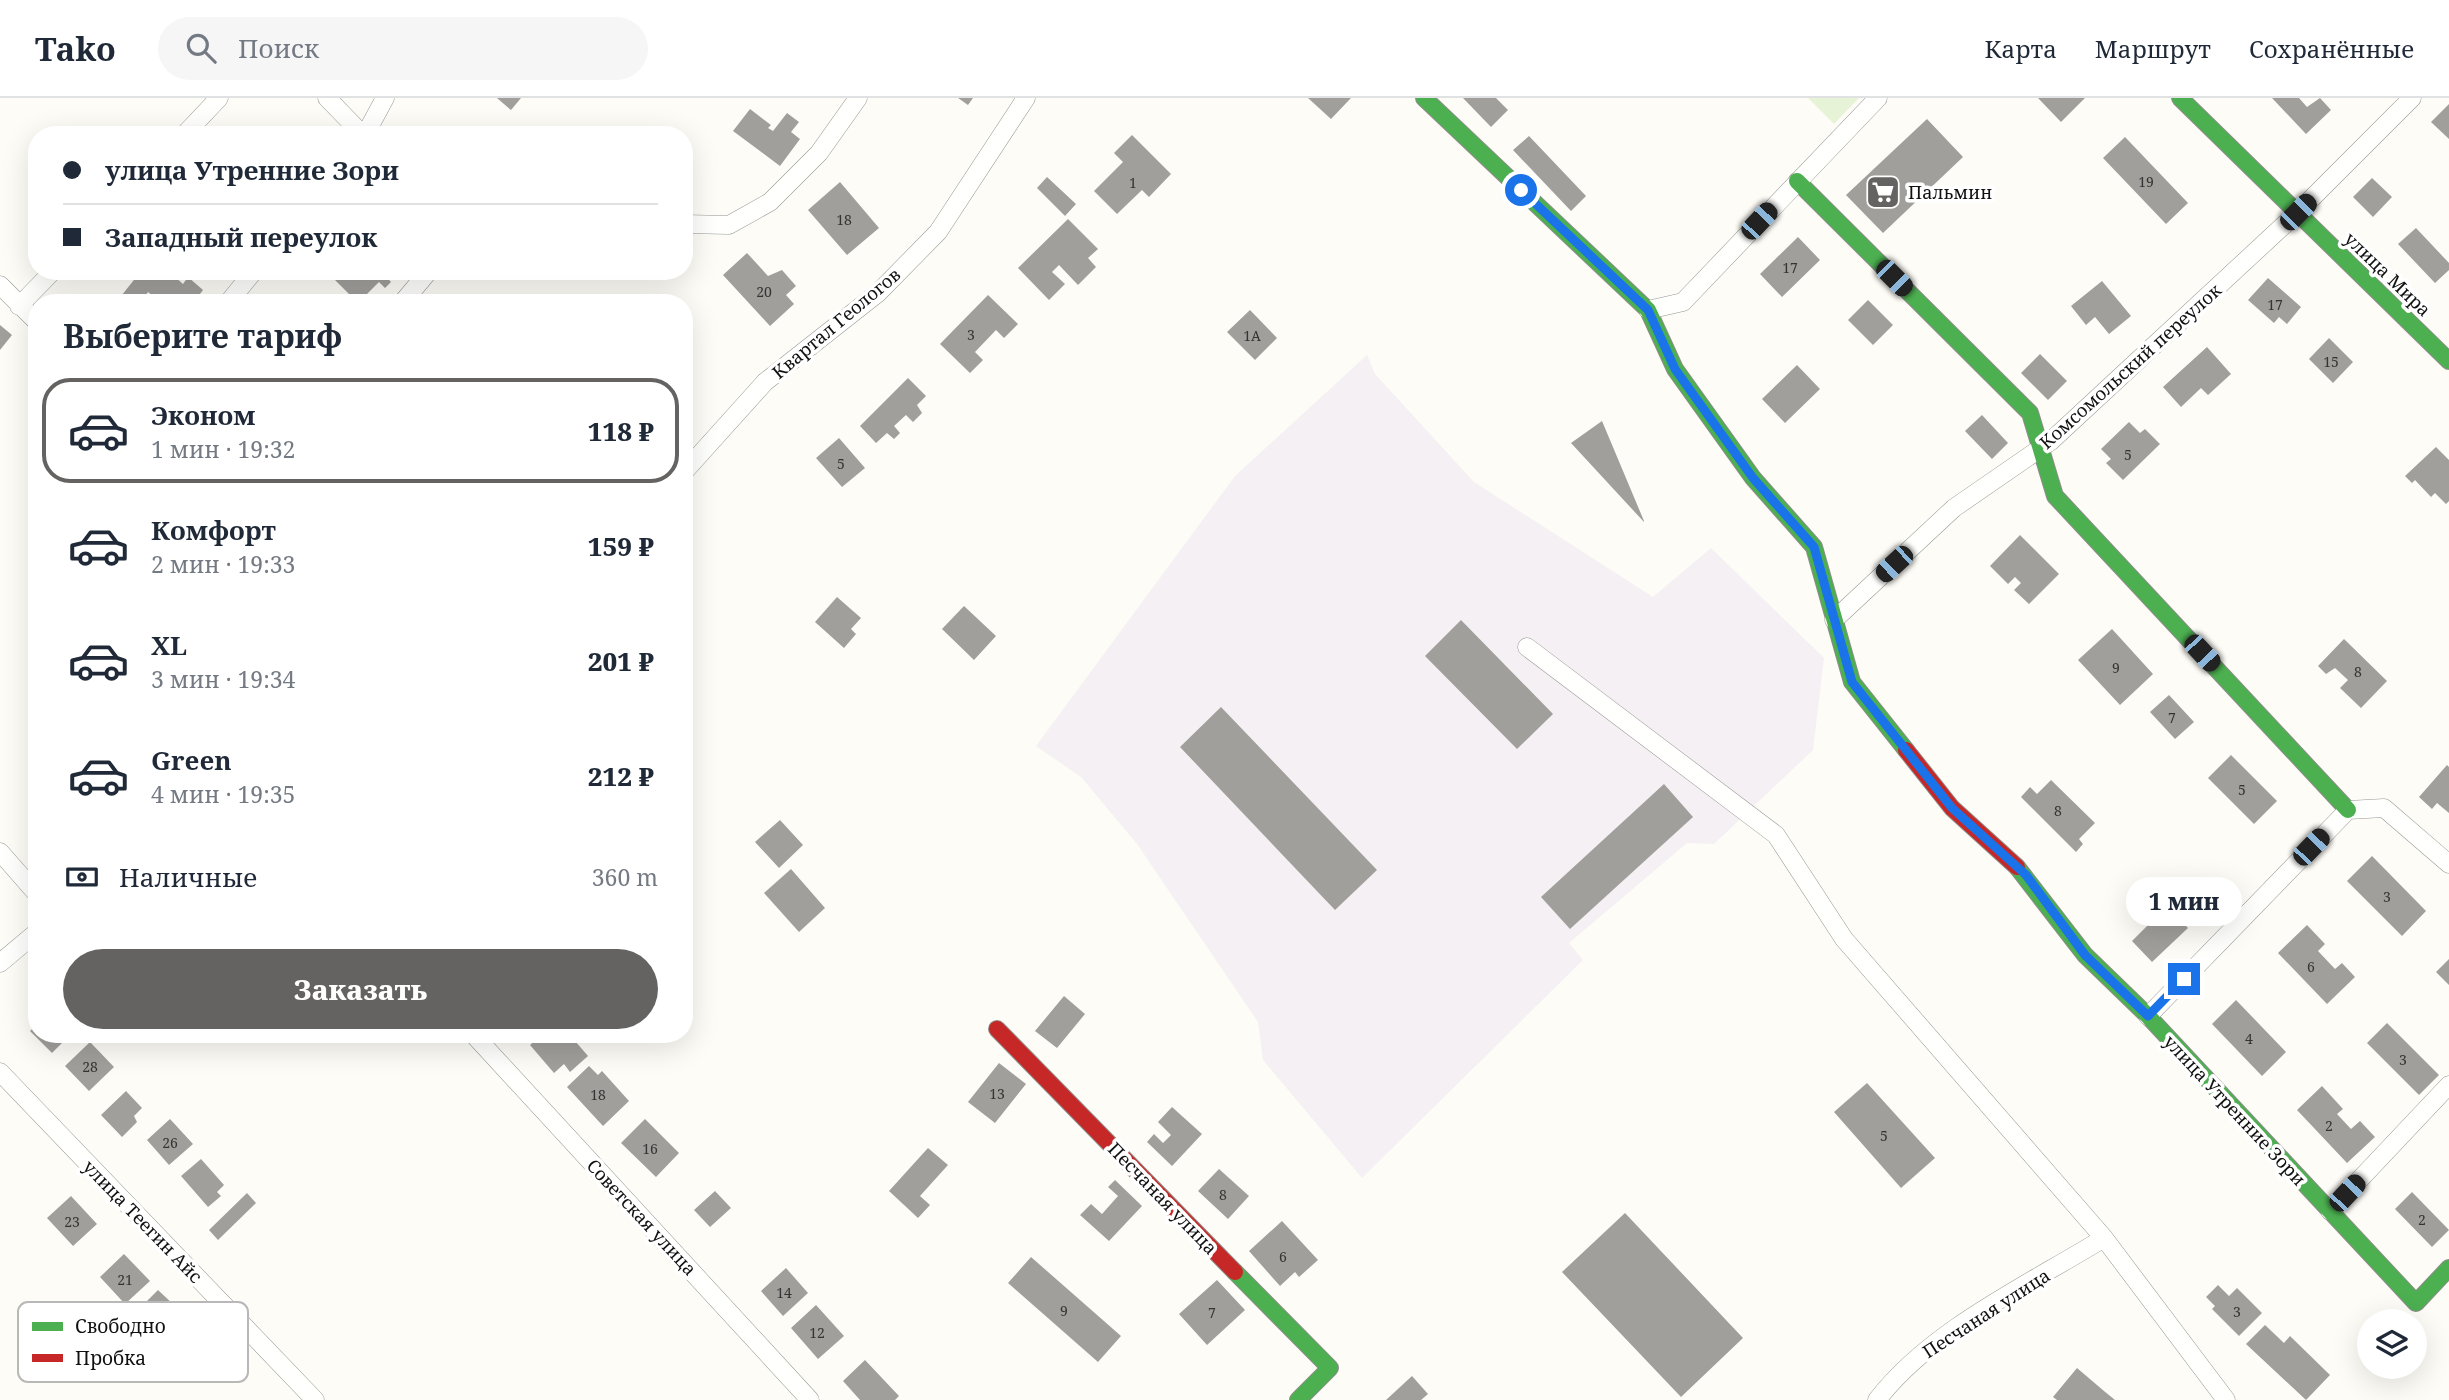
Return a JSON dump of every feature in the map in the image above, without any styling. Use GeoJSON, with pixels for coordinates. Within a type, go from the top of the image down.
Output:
{"type":"FeatureCollection","features":[{"type":"Feature","properties":{"kind":"street"},"geometry":{"type":"LineString","coordinates":[[193,126],[219,98]]}},
{"type":"Feature","properties":{"kind":"street"},"geometry":{"type":"LineString","coordinates":[[327,98],[355,126]]}},
{"type":"Feature","properties":{"kind":"street"},"geometry":{"type":"LineString","coordinates":[[369,126],[384,98]]}},
{"type":"Feature","properties":{"kind":"street"},"geometry":{"type":"LineString","coordinates":[[693,224],[729,225],[770,202],[819,153],[858,98]]}},
{"type":"Feature","properties":{"kind":"street","name":"Квартал Геологов"},"geometry":{"type":"LineString","coordinates":[[693,462],[765,382],[878,293],[938,232],[1026,98]]}},
{"type":"Feature","properties":{"kind":"street","name":"улица Утренние Зори"},"geometry":{"type":"LineString","coordinates":[[1424,98],[1648,310],[1675,369],[1753,478],[1814,547],[1852,682],[1952,808],[2026,875],[2085,955],[2148,1016],[2416,1303],[2449,1268]]}},
{"type":"Feature","properties":{"kind":"street"},"geometry":{"type":"LineString","coordinates":[[1648,310],[1683,302],[1878,98]]}},
{"type":"Feature","properties":{"kind":"street","name":"улица Мира"},"geometry":{"type":"LineString","coordinates":[[2180,98],[2449,361]]}},
{"type":"Feature","properties":{"kind":"street","name":"Комсомольский переулок"},"geometry":{"type":"LineString","coordinates":[[1834,620],[1954,508],[2041,448],[2298,212],[2412,98]]}},
{"type":"Feature","properties":{"kind":"street"},"geometry":{"type":"LineString","coordinates":[[1797,181],[2030,414],[2056,496],[2347,810]]}},
{"type":"Feature","properties":{"kind":"street"},"geometry":{"type":"LineString","coordinates":[[31,294],[44,280]]}},
{"type":"Feature","properties":{"kind":"street"},"geometry":{"type":"LineString","coordinates":[[235,294],[247,280]]}},
{"type":"Feature","properties":{"kind":"street"},"geometry":{"type":"LineString","coordinates":[[410,294],[421,280]]}},
{"type":"Feature","properties":{"kind":"street"},"geometry":{"type":"LineString","coordinates":[[0,285],[28,314]]}},
{"type":"Feature","properties":{"kind":"street"},"geometry":{"type":"LineString","coordinates":[[19,306],[28,297]]}},
{"type":"Feature","properties":{"kind":"street"},"geometry":{"type":"LineString","coordinates":[[1527,647],[1776,835],[1844,939],[2104,1238],[2226,1400]]}},
{"type":"Feature","properties":{"kind":"street"},"geometry":{"type":"LineString","coordinates":[[2148,1016],[2347,810],[2384,808],[2449,864]]}},
{"type":"Feature","properties":{"kind":"street"},"geometry":{"type":"LineString","coordinates":[[0,852],[28,884]]}},
{"type":"Feature","properties":{"kind":"street"},"geometry":{"type":"LineString","coordinates":[[0,962],[28,939]]}},
{"type":"Feature","properties":{"kind":"street","name":"Песчаная улица"},"geometry":{"type":"LineString","coordinates":[[997,1029],[1329,1368],[1310,1396]]}},
{"type":"Feature","properties":{"kind":"street","name":"Советская улица"},"geometry":{"type":"LineString","coordinates":[[480,1043],[810,1400]]}},
{"type":"Feature","properties":{"kind":"street","name":"улица Теегин Айс"},"geometry":{"type":"LineString","coordinates":[[0,1072],[221,1302]]}},
{"type":"Feature","properties":{"kind":"street"},"geometry":{"type":"LineString","coordinates":[[2330,1211],[2449,1085]]}},
{"type":"Feature","properties":{"kind":"street","name":"Песчаная улица"},"geometry":{"type":"LineString","coordinates":[[1877,1400],[1899,1372],[1952,1331],[2104,1238]]}},
{"type":"Feature","properties":{"kind":"street","name":"улица Теегин Айс"},"geometry":{"type":"LineString","coordinates":[[248,1330],[315,1400]]}},
{"type":"Feature","properties":{"kind":"shaded area"},"geometry":{"type":"Polygon","coordinates":[[[1367,355],[1375,374],[1474,482],[1653,597],[1711,548],[1824,658],[1813,750],[1714,844],[1687,843],[1569,943],[1583,960],[1362,1178],[1263,1060],[1258,1022],[1137,844],[1081,777],[1036,746],[1235,476],[1367,355]]]}},
{"type":"Feature","properties":{"kind":"green space"},"geometry":{"type":"Polygon","coordinates":[[[1808,98],[1859,98],[1834,124],[1808,98]]]}},
{"type":"Feature","properties":{"kind":"building"},"geometry":{"type":"Polygon","coordinates":[[[497,98],[521,98],[511,110],[497,98]]]}},
{"type":"Feature","properties":{"kind":"building"},"geometry":{"type":"Polygon","coordinates":[[[958,98],[973,98],[968,105],[958,98]]]}},
{"type":"Feature","properties":{"kind":"building"},"geometry":{"type":"Polygon","coordinates":[[[1308,98],[1351,98],[1331,119],[1308,98]]]}},
{"type":"Feature","properties":{"kind":"building"},"geometry":{"type":"Polygon","coordinates":[[[1463,98],[1496,98],[1508,110],[1491,127],[1463,98]]]}},
{"type":"Feature","properties":{"kind":"building"},"geometry":{"type":"Polygon","coordinates":[[[2038,98],[2085,98],[2061,122],[2038,98]]]}},
{"type":"Feature","properties":{"kind":"building"},"geometry":{"type":"Polygon","coordinates":[[[2272,98],[2299,98],[2307,107],[2320,98],[2331,110],[2306,134],[2272,98]]]}},
{"type":"Feature","properties":{"kind":"building"},"geometry":{"type":"Polygon","coordinates":[[[2449,104],[2449,139],[2431,122],[2449,104]]]}},
{"type":"Feature","properties":{"kind":"building"},"geometry":{"type":"Polygon","coordinates":[[[750,109],[771,125],[768,128],[773,131],[787,113],[799,122],[791,132],[800,139],[780,166],[733,131],[750,109]]]}},
{"type":"Feature","properties":{"kind":"building"},"geometry":{"type":"Polygon","coordinates":[[[1927,119],[1963,157],[1883,233],[1846,195],[1927,119]]]}},
{"type":"Feature","properties":{"kind":"building"},"geometry":{"type":"Polygon","coordinates":[[[1132,135],[1171,174],[1149,197],[1142,190],[1117,214],[1094,191],[1123,162],[1114,153],[1132,135]]]}},
{"type":"Feature","properties":{"kind":"building"},"geometry":{"type":"Polygon","coordinates":[[[1529,136],[1586,196],[1571,211],[1513,150],[1529,136]]]}},
{"type":"Feature","properties":{"kind":"building"},"geometry":{"type":"Polygon","coordinates":[[[2125,137],[2188,203],[2166,224],[2103,158],[2125,137]]]}},
{"type":"Feature","properties":{"kind":"building"},"geometry":{"type":"Polygon","coordinates":[[[1047,177],[1076,204],[1065,216],[1037,188],[1047,177]]]}},
{"type":"Feature","properties":{"kind":"building"},"geometry":{"type":"Polygon","coordinates":[[[2372,178],[2392,197],[2373,217],[2353,197],[2372,178]]]}},
{"type":"Feature","properties":{"kind":"building"},"geometry":{"type":"Polygon","coordinates":[[[840,182],[879,228],[847,255],[808,210],[840,182]]]}},
{"type":"Feature","properties":{"kind":"building"},"geometry":{"type":"Polygon","coordinates":[[[1068,219],[1098,249],[1088,258],[1096,267],[1078,285],[1059,265],[1052,272],[1065,284],[1049,300],[1018,268],[1068,219]]]}},
{"type":"Feature","properties":{"kind":"building"},"geometry":{"type":"Polygon","coordinates":[[[2416,228],[2449,263],[2449,270],[2435,283],[2398,244],[2416,228]]]}},
{"type":"Feature","properties":{"kind":"building"},"geometry":{"type":"Polygon","coordinates":[[[1798,237],[1820,260],[1782,297],[1760,274],[1798,237]]]}},
{"type":"Feature","properties":{"kind":"building"},"geometry":{"type":"Polygon","coordinates":[[[747,253],[768,276],[782,270],[796,286],[786,295],[794,304],[770,326],[723,275],[747,253]]]}},
{"type":"Feature","properties":{"kind":"building"},"geometry":{"type":"Polygon","coordinates":[[[2268,278],[2301,307],[2287,324],[2279,317],[2274,323],[2248,300],[2268,278]]]}},
{"type":"Feature","properties":{"kind":"building"},"geometry":{"type":"Polygon","coordinates":[[[134,280],[179,280],[183,284],[186,280],[191,280],[203,290],[200,294],[123,294],[134,280]]]}},
{"type":"Feature","properties":{"kind":"building"},"geometry":{"type":"Polygon","coordinates":[[[335,280],[391,282],[385,288],[379,282],[367,294],[349,294],[335,280]]]}},
{"type":"Feature","properties":{"kind":"building"},"geometry":{"type":"Polygon","coordinates":[[[2102,281],[2131,316],[2109,334],[2095,317],[2086,325],[2071,306],[2102,281]]]}},
{"type":"Feature","properties":{"kind":"building"},"geometry":{"type":"Polygon","coordinates":[[[988,295],[1018,324],[1004,338],[996,330],[975,352],[983,360],[970,373],[940,344],[988,295]]]}},
{"type":"Feature","properties":{"kind":"building"},"geometry":{"type":"Polygon","coordinates":[[[1868,300],[1893,325],[1873,345],[1848,320],[1868,300]]]}},
{"type":"Feature","properties":{"kind":"building"},"geometry":{"type":"Polygon","coordinates":[[[1250,310],[1277,338],[1255,360],[1227,332],[1250,310]]]}},
{"type":"Feature","properties":{"kind":"building"},"geometry":{"type":"Polygon","coordinates":[[[0,325],[12,335],[0,350],[0,325]]]}},
{"type":"Feature","properties":{"kind":"building"},"geometry":{"type":"Polygon","coordinates":[[[2329,338],[2353,362],[2333,383],[2309,359],[2329,338]]]}},
{"type":"Feature","properties":{"kind":"building"},"geometry":{"type":"Polygon","coordinates":[[[2207,347],[2231,374],[2208,395],[2201,388],[2181,407],[2163,387],[2207,347]]]}},
{"type":"Feature","properties":{"kind":"building"},"geometry":{"type":"Polygon","coordinates":[[[2040,354],[2067,381],[2048,400],[2021,373],[2040,354]]]}},
{"type":"Feature","properties":{"kind":"building"},"geometry":{"type":"Polygon","coordinates":[[[1797,365],[1820,389],[1785,423],[1762,399],[1797,365]]]}},
{"type":"Feature","properties":{"kind":"building"},"geometry":{"type":"Polygon","coordinates":[[[908,378],[926,396],[917,405],[922,413],[913,422],[906,415],[894,426],[900,433],[894,439],[887,433],[876,443],[860,426],[908,378]]]}},
{"type":"Feature","properties":{"kind":"building"},"geometry":{"type":"Polygon","coordinates":[[[1982,415],[2008,443],[1992,459],[1965,431],[1982,415]]]}},
{"type":"Feature","properties":{"kind":"building"},"geometry":{"type":"Polygon","coordinates":[[[1602,421],[1644,521],[1644,522],[1571,443],[1602,421]]]}},
{"type":"Feature","properties":{"kind":"building"},"geometry":{"type":"Polygon","coordinates":[[[2129,422],[2140,433],[2145,429],[2160,444],[2123,480],[2106,463],[2111,459],[2101,449],[2129,422]]]}},
{"type":"Feature","properties":{"kind":"building"},"geometry":{"type":"Polygon","coordinates":[[[839,438],[865,468],[842,487],[816,458],[839,438]]]}},
{"type":"Feature","properties":{"kind":"building"},"geometry":{"type":"Polygon","coordinates":[[[2436,447],[2449,460],[2449,501],[2446,504],[2435,493],[2431,497],[2415,480],[2412,483],[2405,476],[2436,447]]]}},
{"type":"Feature","properties":{"kind":"building"},"geometry":{"type":"Polygon","coordinates":[[[2020,535],[2059,574],[2029,604],[2014,590],[2021,583],[2015,577],[2008,584],[1990,566],[2020,535]]]}},
{"type":"Feature","properties":{"kind":"building"},"geometry":{"type":"Polygon","coordinates":[[[837,597],[861,618],[851,629],[856,634],[844,648],[815,622],[837,597]]]}},
{"type":"Feature","properties":{"kind":"building"},"geometry":{"type":"Polygon","coordinates":[[[964,606],[996,636],[974,660],[942,629],[964,606]]]}},
{"type":"Feature","properties":{"kind":"building"},"geometry":{"type":"Polygon","coordinates":[[[1461,620],[1553,714],[1517,749],[1425,656],[1461,620]]]}},
{"type":"Feature","properties":{"kind":"building"},"geometry":{"type":"Polygon","coordinates":[[[2112,629],[2153,674],[2120,705],[2078,660],[2112,629]]]}},
{"type":"Feature","properties":{"kind":"building"},"geometry":{"type":"Polygon","coordinates":[[[2344,639],[2387,681],[2361,708],[2340,688],[2348,680],[2335,668],[2326,674],[2318,666],[2344,639]]]}},
{"type":"Feature","properties":{"kind":"building"},"geometry":{"type":"Polygon","coordinates":[[[2169,695],[2194,722],[2175,739],[2150,712],[2169,695]]]}},
{"type":"Feature","properties":{"kind":"building"},"geometry":{"type":"Polygon","coordinates":[[[1221,707],[1377,870],[1335,910],[1180,747],[1221,707]]]}},
{"type":"Feature","properties":{"kind":"building"},"geometry":{"type":"Polygon","coordinates":[[[2231,755],[2277,801],[2254,824],[2208,778],[2231,755]]]}},
{"type":"Feature","properties":{"kind":"building"},"geometry":{"type":"Polygon","coordinates":[[[2447,765],[2449,813],[2437,803],[2432,809],[2419,797],[2447,765]]]}},
{"type":"Feature","properties":{"kind":"building"},"geometry":{"type":"Polygon","coordinates":[[[2051,780],[2095,823],[2079,839],[2083,844],[2076,852],[2021,797],[2030,787],[2037,794],[2051,780]]]}},
{"type":"Feature","properties":{"kind":"building"},"geometry":{"type":"Polygon","coordinates":[[[1664,784],[1693,817],[1570,929],[1541,897],[1664,784]]]}},
{"type":"Feature","properties":{"kind":"building"},"geometry":{"type":"Polygon","coordinates":[[[780,820],[803,845],[779,868],[755,842],[780,820]]]}},
{"type":"Feature","properties":{"kind":"building"},"geometry":{"type":"Polygon","coordinates":[[[2372,856],[2426,911],[2402,936],[2347,881],[2372,856]]]}},
{"type":"Feature","properties":{"kind":"building"},"geometry":{"type":"Polygon","coordinates":[[[791,869],[825,908],[799,932],[764,893],[791,869]]]}},
{"type":"Feature","properties":{"kind":"building"},"geometry":{"type":"Polygon","coordinates":[[[2161,900],[2188,928],[2152,962],[2132,941],[2149,924],[2143,917],[2161,900]]]}},
{"type":"Feature","properties":{"kind":"building"},"geometry":{"type":"Polygon","coordinates":[[[2307,925],[2325,944],[2318,951],[2335,969],[2342,963],[2355,977],[2327,1004],[2278,953],[2307,925]]]}},
{"type":"Feature","properties":{"kind":"building"},"geometry":{"type":"Polygon","coordinates":[[[2449,959],[2449,985],[2436,972],[2449,959]]]}},
{"type":"Feature","properties":{"kind":"building"},"geometry":{"type":"Polygon","coordinates":[[[1064,996],[1085,1014],[1057,1048],[1035,1031],[1064,996]]]}},
{"type":"Feature","properties":{"kind":"building"},"geometry":{"type":"Polygon","coordinates":[[[2236,1000],[2286,1052],[2262,1076],[2212,1024],[2236,1000]]]}},
{"type":"Feature","properties":{"kind":"building"},"geometry":{"type":"Polygon","coordinates":[[[2387,1023],[2439,1075],[2419,1095],[2367,1043],[2387,1023]]]}},
{"type":"Feature","properties":{"kind":"building"},"geometry":{"type":"Polygon","coordinates":[[[42,1043],[62,1043],[52,1053],[42,1043]]]}},
{"type":"Feature","properties":{"kind":"building"},"geometry":{"type":"Polygon","coordinates":[[[91,1043],[114,1067],[89,1091],[65,1066],[91,1043]]]}},
{"type":"Feature","properties":{"kind":"building"},"geometry":{"type":"Polygon","coordinates":[[[577,1043],[588,1056],[570,1072],[564,1064],[554,1073],[530,1045],[577,1043]]]}},
{"type":"Feature","properties":{"kind":"building"},"geometry":{"type":"Polygon","coordinates":[[[999,1063],[1026,1084],[995,1123],[968,1102],[999,1063]]]}},
{"type":"Feature","properties":{"kind":"building"},"geometry":{"type":"Polygon","coordinates":[[[589,1066],[598,1075],[602,1071],[629,1101],[603,1126],[567,1087],[589,1066]]]}},
{"type":"Feature","properties":{"kind":"building"},"geometry":{"type":"Polygon","coordinates":[[[1867,1083],[1935,1158],[1901,1188],[1834,1112],[1867,1083]]]}},
{"type":"Feature","properties":{"kind":"building"},"geometry":{"type":"Polygon","coordinates":[[[2322,1086],[2343,1109],[2337,1114],[2351,1129],[2360,1121],[2375,1137],[2347,1163],[2297,1110],[2322,1086]]]}},
{"type":"Feature","properties":{"kind":"building"},"geometry":{"type":"Polygon","coordinates":[[[126,1091],[142,1108],[134,1116],[137,1122],[122,1137],[101,1115],[126,1091]]]}},
{"type":"Feature","properties":{"kind":"building"},"geometry":{"type":"Polygon","coordinates":[[[1172,1107],[1202,1134],[1172,1166],[1147,1142],[1154,1134],[1163,1143],[1171,1135],[1158,1122],[1172,1107]]]}},
{"type":"Feature","properties":{"kind":"building"},"geometry":{"type":"Polygon","coordinates":[[[170,1119],[193,1144],[169,1165],[147,1140],[170,1119]]]}},
{"type":"Feature","properties":{"kind":"building"},"geometry":{"type":"Polygon","coordinates":[[[645,1119],[679,1153],[656,1177],[621,1143],[645,1119]]]}},
{"type":"Feature","properties":{"kind":"building"},"geometry":{"type":"Polygon","coordinates":[[[928,1148],[948,1165],[920,1196],[930,1205],[918,1218],[889,1191],[928,1148]]]}},
{"type":"Feature","properties":{"kind":"building"},"geometry":{"type":"Polygon","coordinates":[[[201,1159],[224,1185],[217,1192],[221,1196],[208,1207],[181,1176],[201,1159]]]}},
{"type":"Feature","properties":{"kind":"building"},"geometry":{"type":"Polygon","coordinates":[[[1219,1169],[1249,1196],[1228,1219],[1198,1191],[1219,1169]]]}},
{"type":"Feature","properties":{"kind":"building"},"geometry":{"type":"Polygon","coordinates":[[[1115,1180],[1142,1206],[1109,1241],[1080,1215],[1091,1204],[1102,1214],[1118,1196],[1108,1187],[1115,1180]]]}},
{"type":"Feature","properties":{"kind":"building"},"geometry":{"type":"Polygon","coordinates":[[[715,1191],[731,1208],[710,1227],[694,1210],[715,1191]]]}},
{"type":"Feature","properties":{"kind":"building"},"geometry":{"type":"Polygon","coordinates":[[[2412,1192],[2449,1230],[2432,1247],[2395,1209],[2412,1192]]]}},
{"type":"Feature","properties":{"kind":"building"},"geometry":{"type":"Polygon","coordinates":[[[247,1193],[256,1203],[218,1240],[209,1230],[247,1193]]]}},
{"type":"Feature","properties":{"kind":"building"},"geometry":{"type":"Polygon","coordinates":[[[71,1196],[97,1224],[73,1246],[47,1218],[71,1196]]]}},
{"type":"Feature","properties":{"kind":"building"},"geometry":{"type":"Polygon","coordinates":[[[1625,1213],[1743,1338],[1681,1397],[1562,1272],[1625,1213]]]}},
{"type":"Feature","properties":{"kind":"building"},"geometry":{"type":"Polygon","coordinates":[[[1282,1221],[1318,1260],[1299,1277],[1295,1272],[1280,1286],[1249,1251],[1282,1221]]]}},
{"type":"Feature","properties":{"kind":"building"},"geometry":{"type":"Polygon","coordinates":[[[124,1254],[150,1281],[127,1302],[123,1302],[100,1277],[124,1254]]]}},
{"type":"Feature","properties":{"kind":"building"},"geometry":{"type":"Polygon","coordinates":[[[1031,1257],[1121,1336],[1098,1362],[1008,1283],[1031,1257]]]}},
{"type":"Feature","properties":{"kind":"building"},"geometry":{"type":"Polygon","coordinates":[[[786,1268],[808,1293],[783,1316],[761,1291],[786,1268]]]}},
{"type":"Feature","properties":{"kind":"building"},"geometry":{"type":"Polygon","coordinates":[[[1217,1280],[1245,1310],[1207,1345],[1179,1314],[1217,1280]]]}},
{"type":"Feature","properties":{"kind":"building"},"geometry":{"type":"Polygon","coordinates":[[[2218,1285],[2229,1296],[2237,1288],[2262,1313],[2239,1336],[2212,1309],[2215,1306],[2206,1297],[2218,1285]]]}},
{"type":"Feature","properties":{"kind":"building"},"geometry":{"type":"Polygon","coordinates":[[[158,1290],[171,1302],[146,1302],[158,1290]]]}},
{"type":"Feature","properties":{"kind":"building"},"geometry":{"type":"Polygon","coordinates":[[[816,1305],[844,1336],[818,1359],[791,1328],[816,1305]]]}},
{"type":"Feature","properties":{"kind":"building"},"geometry":{"type":"Polygon","coordinates":[[[2265,1325],[2284,1343],[2290,1336],[2330,1375],[2306,1400],[2246,1344],[2265,1325]]]}},
{"type":"Feature","properties":{"kind":"building"},"geometry":{"type":"Polygon","coordinates":[[[865,1360],[899,1396],[895,1400],[860,1400],[843,1381],[865,1360]]]}},
{"type":"Feature","properties":{"kind":"building"},"geometry":{"type":"Polygon","coordinates":[[[2077,1368],[2115,1400],[2057,1400],[2053,1397],[2077,1368]]]}},
{"type":"Feature","properties":{"kind":"building"},"geometry":{"type":"Polygon","coordinates":[[[1412,1376],[1428,1394],[1421,1400],[1386,1400],[1412,1376]]]}},
{"type":"Feature","properties":{"kind":"traffic: fast"},"geometry":{"type":"LineString","coordinates":[[1424,98],[1648,310],[1675,369],[1753,478],[1814,547],[1852,682],[1906,750]]}},
{"type":"Feature","properties":{"kind":"traffic: fast"},"geometry":{"type":"LineString","coordinates":[[2180,98],[2449,361]]}},
{"type":"Feature","properties":{"kind":"traffic: fast"},"geometry":{"type":"LineString","coordinates":[[1797,181],[2030,413],[2055,496],[2348,810]]}},
{"type":"Feature","properties":{"kind":"traffic: fast"},"geometry":{"type":"LineString","coordinates":[[2017,867],[2085,955],[2148,1016],[2416,1303],[2449,1268]]}},
{"type":"Feature","properties":{"kind":"traffic: fast"},"geometry":{"type":"LineString","coordinates":[[1235,1272],[1330,1368],[1298,1400]]}},
{"type":"Feature","properties":{"kind":"traffic: jam"},"geometry":{"type":"LineString","coordinates":[[1906,750],[1952,808],[2017,867]]}},
{"type":"Feature","properties":{"kind":"traffic: jam"},"geometry":{"type":"LineString","coordinates":[[997,1029],[1235,1272]]}},
{"type":"Feature","properties":{"kind":"place","name":"Пальмин"},"geometry":{"type":"Point","coordinates":[1883,192]}},
{"type":"Feature","properties":{"kind":"route"},"geometry":{"type":"LineString","coordinates":[[1521,190],[1648,310],[1675,369],[1753,478],[1814,547],[1852,682],[1952,808],[2026,875],[2085,955],[2148,1016],[2184,979]]}}]}
